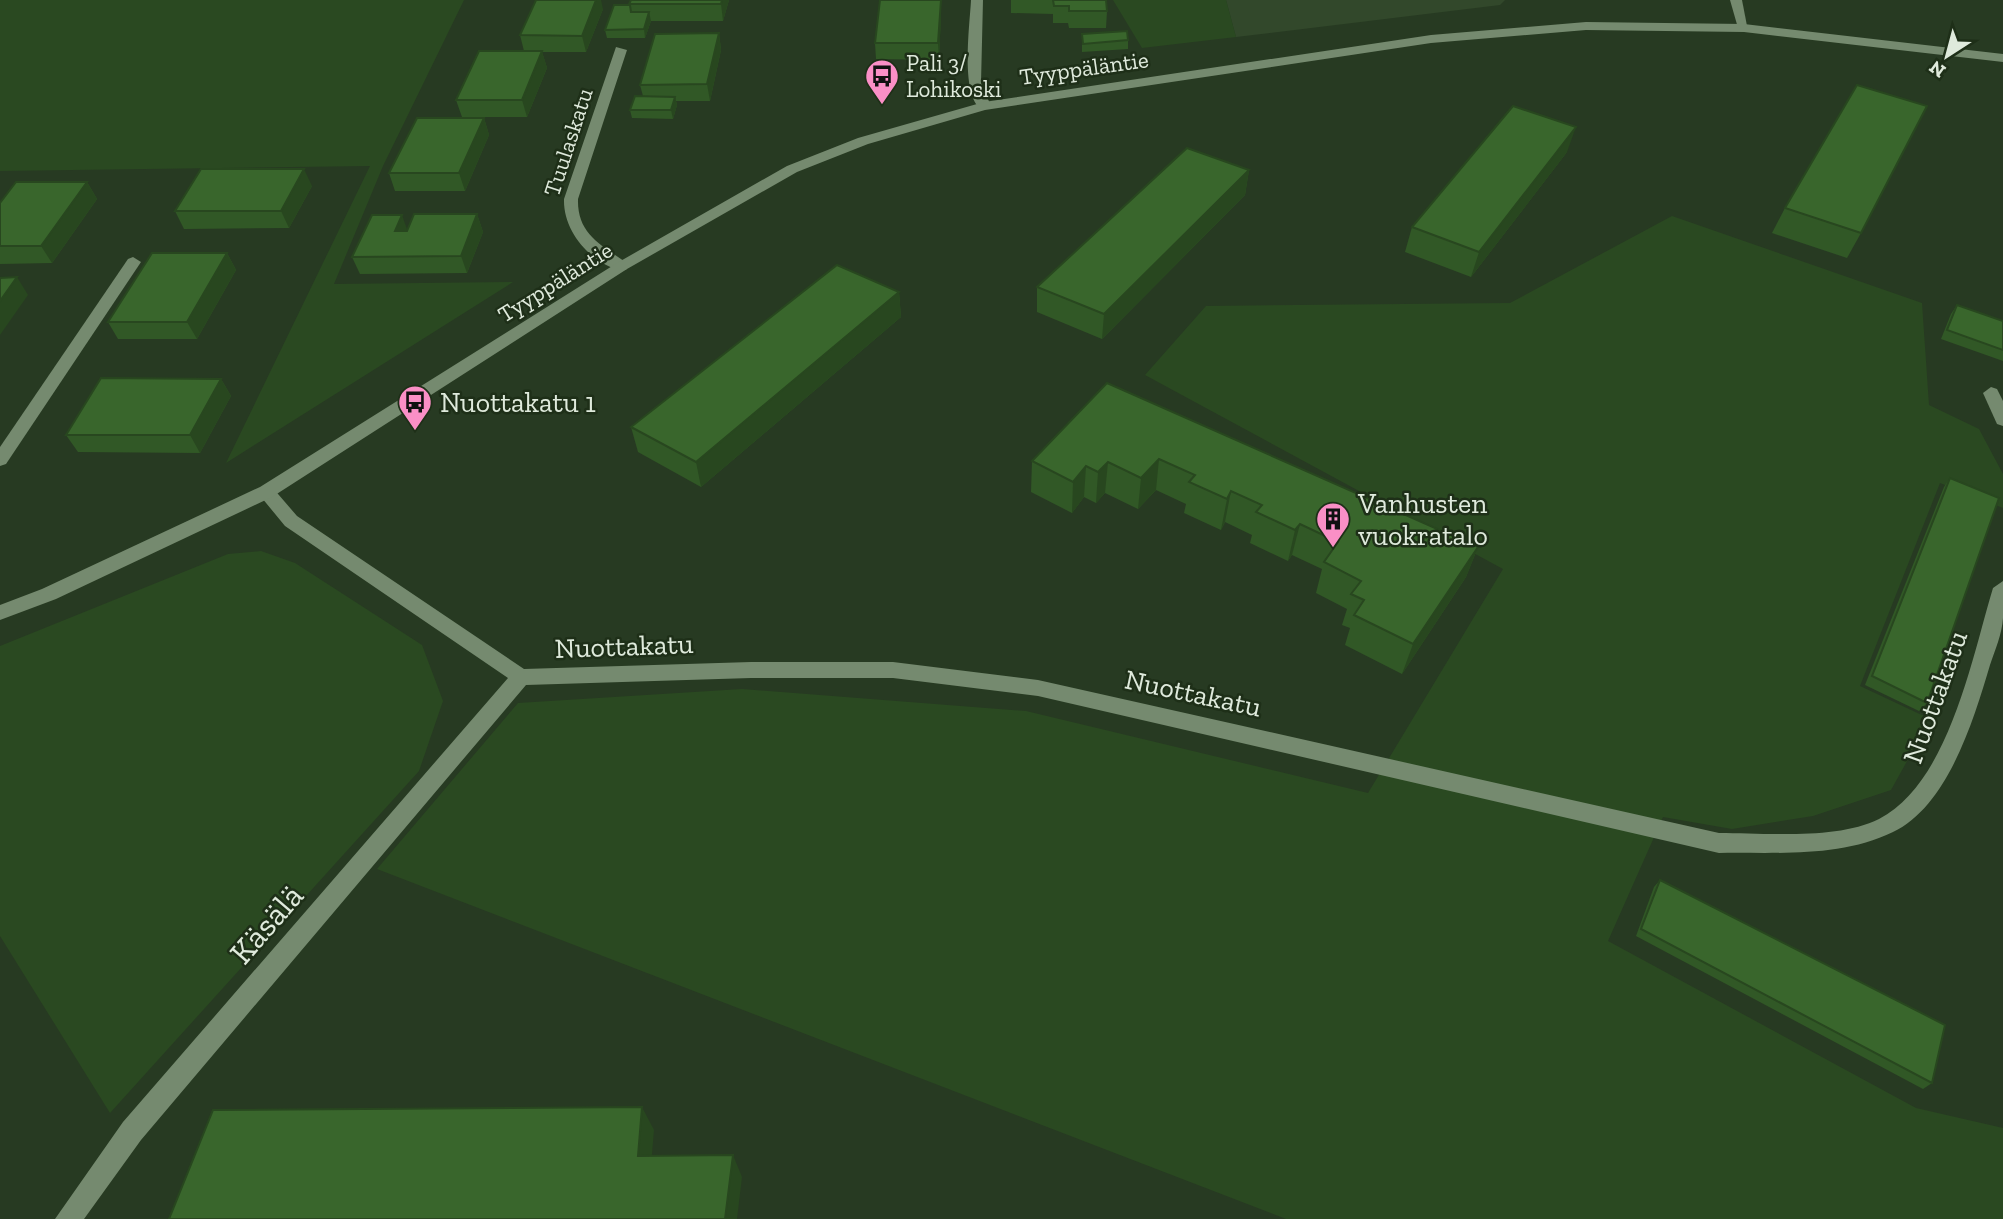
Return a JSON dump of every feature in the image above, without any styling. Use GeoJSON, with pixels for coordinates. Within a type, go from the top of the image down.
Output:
{"type":"FeatureCollection","features":[{"type":"Feature","properties":{"kind":"street"},"geometry":{"type":"LineString","coordinates":[[976,0],[974,83],[985,106]]}},
{"type":"Feature","properties":{"kind":"street"},"geometry":{"type":"LineString","coordinates":[[1736,0],[1744,28]]}},
{"type":"Feature","properties":{"kind":"street","name":"Tyyppäläntie"},"geometry":{"type":"LineString","coordinates":[[0,613],[49,594],[266,492],[622,266],[792,169],[863,141],[985,106],[1498,32],[1586,26],[1744,28],[2003,58]]}},
{"type":"Feature","properties":{"kind":"street","name":"Tuulaskatu"},"geometry":{"type":"LineString","coordinates":[[621,50],[571,199],[569,218],[577,233],[622,266]]}},
{"type":"Feature","properties":{"kind":"street"},"geometry":{"type":"LineString","coordinates":[[0,460],[133,262]]}},
{"type":"Feature","properties":{"kind":"street"},"geometry":{"type":"LineString","coordinates":[[1991,393],[2003,420]]}},
{"type":"Feature","properties":{"kind":"street","name":"Nuottakatu"},"geometry":{"type":"LineString","coordinates":[[266,492],[291,521],[521,677],[751,670],[893,670],[1038,688],[1719,843],[1818,842],[1888,825],[1929,791],[1948,757],[2003,588]]}},
{"type":"Feature","properties":{"kind":"street","name":"Käsälä"},"geometry":{"type":"LineString","coordinates":[[68,1219],[132,1131],[521,677]]}},
{"type":"Feature","properties":{"kind":"shaded area"},"geometry":{"type":"Polygon","coordinates":[[[0,0],[464,0],[383,166],[334,284],[513,282],[226,463],[370,166],[0,171],[0,0]]]}},
{"type":"Feature","properties":{"kind":"shaded area"},"geometry":{"type":"Polygon","coordinates":[[[1113,0],[1226,0],[1236,37],[1142,48],[1113,0]]]}},
{"type":"Feature","properties":{"kind":"shaded area"},"geometry":{"type":"Polygon","coordinates":[[[1226,0],[1505,0],[1500,5],[1236,37],[1226,0]]]}},
{"type":"Feature","properties":{"kind":"shaded area"},"geometry":{"type":"Polygon","coordinates":[[[1672,216],[1922,303],[1929,405],[1979,429],[2003,474],[2003,508],[1940,483],[1860,686],[1926,717],[1916,745],[1891,790],[1813,816],[1732,829],[1663,817],[1608,941],[1916,1108],[2003,1128],[2003,1219],[1286,1219],[377,869],[518,703],[742,689],[1026,711],[1368,793],[1503,569],[1145,375],[1206,306],[1510,303],[1672,216]]]}},
{"type":"Feature","properties":{"kind":"shaded area"},"geometry":{"type":"Polygon","coordinates":[[[261,551],[295,563],[422,645],[443,701],[419,771],[110,1113],[0,936],[0,646],[228,554],[261,551]]]}},
{"type":"Feature","properties":{"kind":"building"},"geometry":{"type":"Polygon","coordinates":[[[536,0],[596,0],[582,36],[520,35],[536,0]]]}},
{"type":"Feature","properties":{"kind":"building"},"geometry":{"type":"Polygon","coordinates":[[[631,0],[722,0],[721,4],[629,4],[631,0]]]}},
{"type":"Feature","properties":{"kind":"building"},"geometry":{"type":"Polygon","coordinates":[[[880,0],[941,0],[938,43],[875,43],[880,0]]]}},
{"type":"Feature","properties":{"kind":"building"},"geometry":{"type":"Polygon","coordinates":[[[1053,0],[1106,0],[1107,11],[1069,11],[1069,6],[1054,6],[1053,0]]]}},
{"type":"Feature","properties":{"kind":"building"},"geometry":{"type":"Polygon","coordinates":[[[614,5],[630,5],[631,12],[649,12],[644,29],[605,30],[614,5]]]}},
{"type":"Feature","properties":{"kind":"building"},"geometry":{"type":"Polygon","coordinates":[[[1127,31],[1128,40],[1083,44],[1082,34],[1127,31]]]}},
{"type":"Feature","properties":{"kind":"building"},"geometry":{"type":"Polygon","coordinates":[[[719,33],[707,84],[640,85],[655,34],[719,33]]]}},
{"type":"Feature","properties":{"kind":"building"},"geometry":{"type":"Polygon","coordinates":[[[479,51],[542,51],[522,100],[456,100],[479,51]]]}},
{"type":"Feature","properties":{"kind":"building"},"geometry":{"type":"Polygon","coordinates":[[[1857,85],[1927,106],[1861,233],[1785,208],[1857,85]]]}},
{"type":"Feature","properties":{"kind":"building"},"geometry":{"type":"Polygon","coordinates":[[[635,96],[675,97],[671,110],[630,110],[635,96]]]}},
{"type":"Feature","properties":{"kind":"building"},"geometry":{"type":"Polygon","coordinates":[[[1513,106],[1576,127],[1479,252],[1412,227],[1513,106]]]}},
{"type":"Feature","properties":{"kind":"building"},"geometry":{"type":"Polygon","coordinates":[[[417,118],[484,118],[459,173],[389,173],[417,118]]]}},
{"type":"Feature","properties":{"kind":"building"},"geometry":{"type":"Polygon","coordinates":[[[1187,148],[1249,170],[1104,314],[1037,287],[1187,148]]]}},
{"type":"Feature","properties":{"kind":"building"},"geometry":{"type":"Polygon","coordinates":[[[201,169],[304,169],[281,211],[175,211],[201,169]]]}},
{"type":"Feature","properties":{"kind":"building"},"geometry":{"type":"Polygon","coordinates":[[[16,182],[87,182],[41,246],[0,246],[0,203],[16,182]]]}},
{"type":"Feature","properties":{"kind":"building"},"geometry":{"type":"Polygon","coordinates":[[[414,214],[477,214],[461,256],[352,257],[372,215],[402,215],[395,231],[407,231],[414,214]]]}},
{"type":"Feature","properties":{"kind":"building"},"geometry":{"type":"Polygon","coordinates":[[[152,253],[227,253],[187,322],[108,322],[152,253]]]}},
{"type":"Feature","properties":{"kind":"building"},"geometry":{"type":"Polygon","coordinates":[[[837,265],[899,292],[696,462],[631,427],[837,265]]]}},
{"type":"Feature","properties":{"kind":"building"},"geometry":{"type":"Polygon","coordinates":[[[17,277],[0,301],[0,278],[17,277]]]}},
{"type":"Feature","properties":{"kind":"building"},"geometry":{"type":"Polygon","coordinates":[[[1957,305],[2003,321],[2003,350],[1947,330],[1957,305]]]}},
{"type":"Feature","properties":{"kind":"building"},"geometry":{"type":"Polygon","coordinates":[[[101,378],[221,379],[190,435],[66,435],[101,378]]]}},
{"type":"Feature","properties":{"kind":"building"},"geometry":{"type":"Polygon","coordinates":[[[1107,383],[1478,547],[1413,644],[1354,615],[1364,600],[1351,594],[1361,581],[1324,562],[1338,542],[1300,524],[1295,530],[1256,512],[1262,505],[1231,491],[1227,499],[1189,482],[1195,475],[1159,459],[1141,478],[1108,462],[1098,472],[1086,466],[1073,482],[1032,461],[1107,383]]]}},
{"type":"Feature","properties":{"kind":"building"},"geometry":{"type":"Polygon","coordinates":[[[1950,478],[1999,498],[1927,703],[1872,676],[1950,478]]]}},
{"type":"Feature","properties":{"kind":"building"},"geometry":{"type":"Polygon","coordinates":[[[1660,880],[1945,1025],[1932,1083],[1641,929],[1660,880]]]}},
{"type":"Feature","properties":{"kind":"building"},"geometry":{"type":"Polygon","coordinates":[[[642,1107],[638,1156],[733,1155],[725,1219],[169,1219],[213,1110],[642,1107]]]}},
{"type":"Feature","properties":{"kind":"place","name":"Pali 3/ Lohikoski"},"geometry":{"type":"Point","coordinates":[882,106]}},
{"type":"Feature","properties":{"kind":"place","name":"Nuottakatu 1"},"geometry":{"type":"Point","coordinates":[415,432]}},
{"type":"Feature","properties":{"kind":"place","name":"Vanhusten vuokratalo"},"geometry":{"type":"Point","coordinates":[1333,549]}}]}
